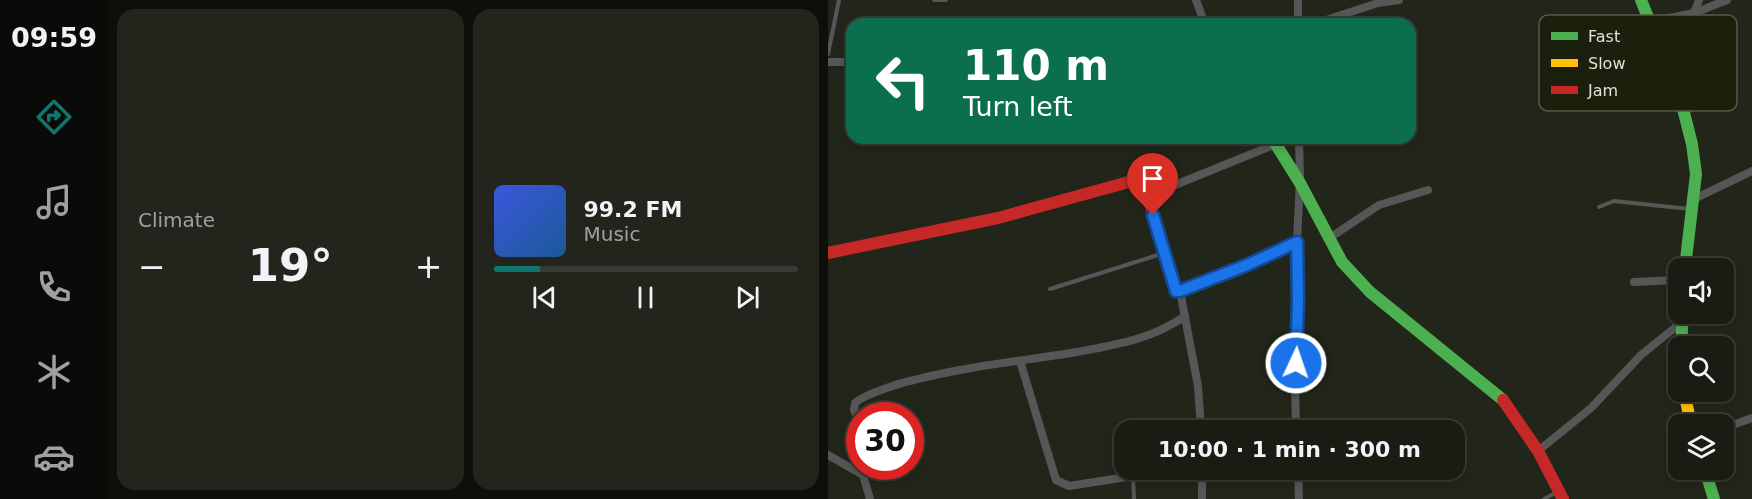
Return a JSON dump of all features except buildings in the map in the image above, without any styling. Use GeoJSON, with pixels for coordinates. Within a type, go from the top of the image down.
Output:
{"type":"FeatureCollection","features":[{"type":"Feature","properties":{"kind":"street"},"geometry":{"type":"LineString","coordinates":[[1196,0],[1203,18]]}},
{"type":"Feature","properties":{"kind":"street"},"geometry":{"type":"LineString","coordinates":[[1298,0],[1298,18]]}},
{"type":"Feature","properties":{"kind":"street"},"geometry":{"type":"LineString","coordinates":[[1332,18],[1378,3],[1399,0]]}},
{"type":"Feature","properties":{"kind":"street"},"geometry":{"type":"LineString","coordinates":[[1641,0],[1647,15]]}},
{"type":"Feature","properties":{"kind":"street"},"geometry":{"type":"LineString","coordinates":[[1694,13],[1699,0]]}},
{"type":"Feature","properties":{"kind":"street"},"geometry":{"type":"LineString","coordinates":[[1684,15],[1727,0]]}},
{"type":"Feature","properties":{"kind":"street"},"geometry":{"type":"LineString","coordinates":[[828,62],[846,62]]}},
{"type":"Feature","properties":{"kind":"street"},"geometry":{"type":"LineString","coordinates":[[1684,111],[1696,174],[1686,258]]}},
{"type":"Feature","properties":{"kind":"street"},"geometry":{"type":"LineString","coordinates":[[1148,196],[1267,144]]}},
{"type":"Feature","properties":{"kind":"street"},"geometry":{"type":"LineString","coordinates":[[1276,144],[1300,183],[1342,262],[1370,292],[1504,400],[1538,451],[1562,495]]}},
{"type":"Feature","properties":{"kind":"street"},"geometry":{"type":"LineString","coordinates":[[1296,420],[1299,144]]}},
{"type":"Feature","properties":{"kind":"street"},"geometry":{"type":"LineString","coordinates":[[1692,205],[1752,171]]}},
{"type":"Feature","properties":{"kind":"street"},"geometry":{"type":"LineString","coordinates":[[828,252],[998,218],[1136,180],[1143,182],[1176,291],[1247,265],[1297,242]]}},
{"type":"Feature","properties":{"kind":"street"},"geometry":{"type":"LineString","coordinates":[[1328,239],[1380,205],[1428,190]]}},
{"type":"Feature","properties":{"kind":"street"},"geometry":{"type":"LineString","coordinates":[[1634,282],[1668,280]]}},
{"type":"Feature","properties":{"kind":"street"},"geometry":{"type":"LineString","coordinates":[[1180,291],[1198,386],[1200,420]]}},
{"type":"Feature","properties":{"kind":"street"},"geometry":{"type":"LineString","coordinates":[[856,402],[860,398],[897,384],[934,375],[1126,343],[1170,327],[1185,316]]}},
{"type":"Feature","properties":{"kind":"street"},"geometry":{"type":"LineString","coordinates":[[1538,451],[1591,408],[1641,355],[1675,324]]}},
{"type":"Feature","properties":{"kind":"street"},"geometry":{"type":"LineString","coordinates":[[1020,361],[1056,480],[1069,486],[1114,479]]}},
{"type":"Feature","properties":{"kind":"street"},"geometry":{"type":"LineString","coordinates":[[1734,424],[1752,418]]}},
{"type":"Feature","properties":{"kind":"street"},"geometry":{"type":"LineString","coordinates":[[828,455],[846,463]]}},
{"type":"Feature","properties":{"kind":"street"},"geometry":{"type":"LineString","coordinates":[[865,480],[870,499]]}},
{"type":"Feature","properties":{"kind":"street"},"geometry":{"type":"LineString","coordinates":[[1202,480],[1202,499]]}},
{"type":"Feature","properties":{"kind":"street"},"geometry":{"type":"LineString","coordinates":[[1298,480],[1299,499]]}},
{"type":"Feature","properties":{"kind":"street"},"geometry":{"type":"LineString","coordinates":[[1708,480],[1714,499]]}},
{"type":"Feature","properties":{"kind":"lane"},"geometry":{"type":"LineString","coordinates":[[828,54],[839,0]]}},
{"type":"Feature","properties":{"kind":"lane"},"geometry":{"type":"LineString","coordinates":[[934,0],[946,0]]}},
{"type":"Feature","properties":{"kind":"lane"},"geometry":{"type":"LineString","coordinates":[[828,32],[831,38]]}},
{"type":"Feature","properties":{"kind":"lane"},"geometry":{"type":"LineString","coordinates":[[1599,207],[1614,201],[1692,205]]}},
{"type":"Feature","properties":{"kind":"lane"},"geometry":{"type":"LineString","coordinates":[[1050,289],[1164,253]]}},
{"type":"Feature","properties":{"kind":"lane"},"geometry":{"type":"LineString","coordinates":[[1133,480],[1134,499]]}},
{"type":"Feature","properties":{"kind":"lane"},"geometry":{"type":"LineString","coordinates":[[1545,499],[1562,495]]}},
{"type":"Feature","properties":{"kind":"traffic: fast"},"geometry":{"type":"LineString","coordinates":[[1641,0],[1647,15]]}},
{"type":"Feature","properties":{"kind":"traffic: fast"},"geometry":{"type":"LineString","coordinates":[[1684,111],[1692,144],[1696,174],[1686,258]]}},
{"type":"Feature","properties":{"kind":"traffic: fast"},"geometry":{"type":"LineString","coordinates":[[1276,144],[1300,183],[1342,262],[1370,292],[1503,400]]}},
{"type":"Feature","properties":{"kind":"traffic: fast"},"geometry":{"type":"LineString","coordinates":[[1172,282],[1176,291],[1180,291],[1247,265],[1297,242]]}},
{"type":"Feature","properties":{"kind":"traffic: fast"},"geometry":{"type":"LineString","coordinates":[[1682,324],[1682,336]]}},
{"type":"Feature","properties":{"kind":"traffic: fast"},"geometry":{"type":"LineString","coordinates":[[1708,480],[1714,499]]}},
{"type":"Feature","properties":{"kind":"traffic: slow"},"geometry":{"type":"LineString","coordinates":[[1686,402],[1689,414]]}},
{"type":"Feature","properties":{"kind":"traffic: jam"},"geometry":{"type":"LineString","coordinates":[[828,253],[998,218],[1136,180],[1142,182],[1148,196],[1172,282]]}},
{"type":"Feature","properties":{"kind":"traffic: jam"},"geometry":{"type":"LineString","coordinates":[[1503,400],[1538,451],[1563,499]]}},
{"type":"Feature","properties":{"kind":"route"},"geometry":{"type":"LineString","coordinates":[[1153,215],[1176,291],[1247,265],[1297,242],[1296,363]]}}]}
